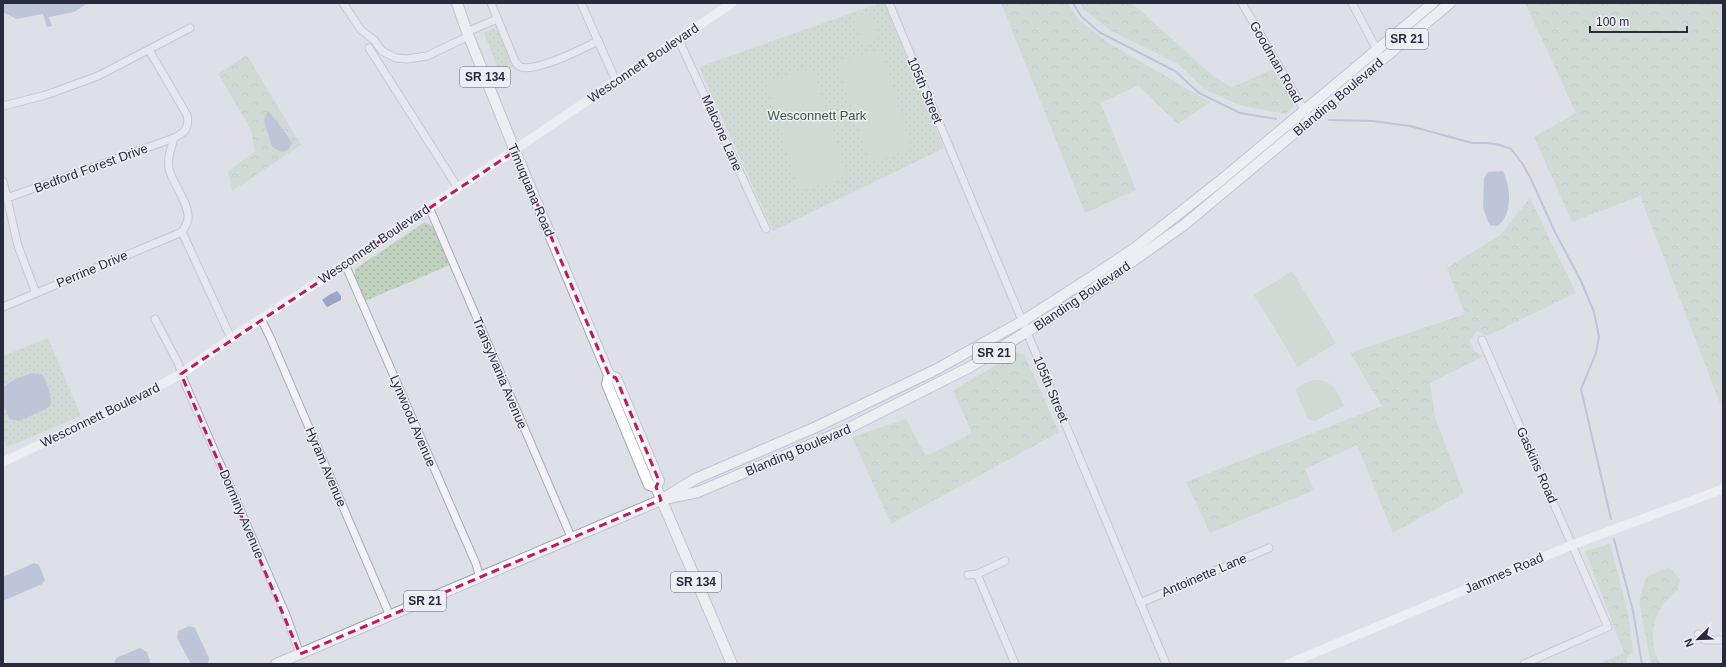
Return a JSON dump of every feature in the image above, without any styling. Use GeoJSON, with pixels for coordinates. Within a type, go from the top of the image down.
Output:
{"type":"FeatureCollection","features":[{"type":"Feature","properties":{"kind":"main road","name":"Timuquana Road"},"geometry":{"type":"LineString","coordinates":[[457,3],[515,151],[609,375],[607,384],[649,485],[656,487],[732,664]]}},
{"type":"Feature","properties":{"kind":"main road","name":"Blanding Boulevard"},"geometry":{"type":"LineString","coordinates":[[661,500],[698,492],[859,423],[970,367],[1028,332],[1073,303],[1138,252],[1220,181],[1433,3]]}},
{"type":"Feature","properties":{"kind":"main road","name":"Blanding Boulevard"},"geometry":{"type":"LineString","coordinates":[[276,664],[661,500],[695,479],[816,427],[904,386],[1023,321],[1138,252],[1228,190],[1450,3]]}},
{"type":"Feature","properties":{"kind":"main road"},"geometry":{"type":"LineString","coordinates":[[911,398],[920,382],[935,370]]}},
{"type":"Feature","properties":{"kind":"main road"},"geometry":{"type":"LineString","coordinates":[[859,423],[867,413],[897,398],[904,386]]}},
{"type":"Feature","properties":{"kind":"street"},"geometry":{"type":"LineString","coordinates":[[343,3],[361,30],[374,40],[382,51],[396,58],[407,59],[427,56],[497,19]]}},
{"type":"Feature","properties":{"kind":"street"},"geometry":{"type":"LineString","coordinates":[[491,3],[515,61],[517,65],[522,68],[548,63],[598,42]]}},
{"type":"Feature","properties":{"kind":"street"},"geometry":{"type":"LineString","coordinates":[[581,3],[616,81]]}},
{"type":"Feature","properties":{"kind":"street","name":"Wesconnett Boulevard"},"geometry":{"type":"LineString","coordinates":[[3,462],[126,404],[182,374],[231,338],[515,151],[732,3]]}},
{"type":"Feature","properties":{"kind":"street","name":"105th Street"},"geometry":{"type":"LineString","coordinates":[[889,3],[1166,664]]}},
{"type":"Feature","properties":{"kind":"street","name":"Goodman Road"},"geometry":{"type":"LineString","coordinates":[[1242,3],[1310,120]]}},
{"type":"Feature","properties":{"kind":"street"},"geometry":{"type":"LineString","coordinates":[[1352,3],[1382,60]]}},
{"type":"Feature","properties":{"kind":"street"},"geometry":{"type":"LineString","coordinates":[[3,106],[46,95],[98,76],[190,28]]}},
{"type":"Feature","properties":{"kind":"street","name":"Malcone Lane"},"geometry":{"type":"LineString","coordinates":[[680,38],[682,47],[766,229]]}},
{"type":"Feature","properties":{"kind":"street"},"geometry":{"type":"LineString","coordinates":[[369,48],[458,188]]}},
{"type":"Feature","properties":{"kind":"street"},"geometry":{"type":"LineString","coordinates":[[149,50],[187,116],[187,129],[185,132],[174,138],[169,154],[169,171],[187,209],[187,224],[182,232],[231,338]]}},
{"type":"Feature","properties":{"kind":"street","name":"Bedford Forest Drive"},"geometry":{"type":"LineString","coordinates":[[7,198],[174,138]]}},
{"type":"Feature","properties":{"kind":"street"},"geometry":{"type":"LineString","coordinates":[[3,181],[18,246],[36,293]]}},
{"type":"Feature","properties":{"kind":"street"},"geometry":{"type":"LineString","coordinates":[[1220,181],[1228,190]]}},
{"type":"Feature","properties":{"kind":"street","name":"Transylvania Avenue"},"geometry":{"type":"LineString","coordinates":[[429,207],[572,539]]}},
{"type":"Feature","properties":{"kind":"street","name":"Perrine Drive"},"geometry":{"type":"LineString","coordinates":[[3,307],[182,232]]}},
{"type":"Feature","properties":{"kind":"street","name":"Lynwood Avenue"},"geometry":{"type":"LineString","coordinates":[[345,264],[473,558],[480,578]]}},
{"type":"Feature","properties":{"kind":"street","name":"Dorminy Avenue"},"geometry":{"type":"LineString","coordinates":[[155,319],[179,365],[286,615],[300,654]]}},
{"type":"Feature","properties":{"kind":"street","name":"Hyram Avenue"},"geometry":{"type":"LineString","coordinates":[[260,319],[270,337],[390,616]]}},
{"type":"Feature","properties":{"kind":"street","name":"Gaskins Road"},"geometry":{"type":"LineString","coordinates":[[1482,340],[1608,627],[1524,664]]}},
{"type":"Feature","properties":{"kind":"street","name":"Jammes Road"},"geometry":{"type":"LineString","coordinates":[[1288,664],[1572,545],[1723,489]]}},
{"type":"Feature","properties":{"kind":"street","name":"Antoinette Lane"},"geometry":{"type":"LineString","coordinates":[[1140,603],[1269,548]]}},
{"type":"Feature","properties":{"kind":"street"},"geometry":{"type":"LineString","coordinates":[[968,575],[977,574],[1005,561]]}},
{"type":"Feature","properties":{"kind":"street"},"geometry":{"type":"LineString","coordinates":[[977,574],[1015,664]]}},
{"type":"Feature","properties":{"kind":"street"},"geometry":{"type":"LineString","coordinates":[[1698,634],[1705,640],[1723,640]]}},
{"type":"Feature","properties":{"kind":"highlighted area"},"geometry":{"type":"Polygon","coordinates":[[[515,151],[609,375],[616,378],[659,481],[656,487],[661,500],[300,654],[181,374],[515,151]]]}},
{"type":"Feature","properties":{"kind":"green space","name":"Wesconnett Park"},"geometry":{"type":"Polygon","coordinates":[[[880,3],[884,3],[944,148],[773,231],[699,67],[880,3]]]}},
{"type":"Feature","properties":{"kind":"green space"},"geometry":{"type":"Polygon","coordinates":[[[1001,3],[1067,3],[1079,20],[1110,44],[1210,102],[1178,124],[1138,85],[1101,103],[1136,190],[1085,213],[1001,3]]]}},
{"type":"Feature","properties":{"kind":"green space"},"geometry":{"type":"Polygon","coordinates":[[[1080,3],[1132,3],[1214,77],[1232,87],[1276,68],[1294,101],[1294,107],[1285,114],[1242,106],[1204,89],[1177,63],[1111,31],[1082,8],[1080,3]]]}},
{"type":"Feature","properties":{"kind":"green space"},"geometry":{"type":"Polygon","coordinates":[[[1525,3],[1723,3],[1723,411],[1640,196],[1572,222],[1534,137],[1576,113],[1525,3]]]}},
{"type":"Feature","properties":{"kind":"green space"},"geometry":{"type":"Polygon","coordinates":[[[870,13],[880,37],[863,44],[853,20],[870,13]]]}},
{"type":"Feature","properties":{"kind":"green space"},"geometry":{"type":"Polygon","coordinates":[[[493,28],[498,31],[514,67],[499,72],[484,33],[493,28]]]}},
{"type":"Feature","properties":{"kind":"green space"},"geometry":{"type":"Polygon","coordinates":[[[880,49],[912,149],[870,163],[837,62],[880,49]]]}},
{"type":"Feature","properties":{"kind":"green space"},"geometry":{"type":"Polygon","coordinates":[[[247,55],[301,145],[232,191],[228,171],[255,151],[251,130],[218,74],[247,55]]]}},
{"type":"Feature","properties":{"kind":"green space"},"geometry":{"type":"Polygon","coordinates":[[[812,68],[847,177],[800,191],[766,83],[812,68]]]}},
{"type":"Feature","properties":{"kind":"green space"},"geometry":{"type":"Polygon","coordinates":[[[1530,198],[1576,293],[1487,336],[1477,331],[1470,340],[1474,351],[1484,356],[1430,383],[1435,417],[1464,493],[1393,533],[1357,445],[1305,469],[1314,490],[1210,533],[1186,482],[1382,406],[1350,353],[1465,314],[1447,268],[1500,235],[1530,198]]]}},
{"type":"Feature","properties":{"kind":"green space"},"geometry":{"type":"Polygon","coordinates":[[[425,222],[433,227],[450,265],[365,301],[355,278],[355,269],[425,222]]]}},
{"type":"Feature","properties":{"kind":"green space"},"geometry":{"type":"Polygon","coordinates":[[[1292,271],[1336,343],[1298,367],[1254,295],[1292,271]]]}},
{"type":"Feature","properties":{"kind":"green space"},"geometry":{"type":"Polygon","coordinates":[[[48,338],[81,416],[7,447],[3,438],[3,404],[9,419],[15,379],[3,387],[3,356],[48,338]]]}},
{"type":"Feature","properties":{"kind":"green space"},"geometry":{"type":"Polygon","coordinates":[[[1017,352],[1024,354],[1059,432],[891,524],[852,437],[906,419],[926,456],[972,433],[953,391],[1017,352]]]}},
{"type":"Feature","properties":{"kind":"green space"},"geometry":{"type":"Polygon","coordinates":[[[1321,380],[1334,387],[1344,406],[1315,421],[1308,419],[1295,389],[1307,382],[1321,380]]]}},
{"type":"Feature","properties":{"kind":"green space"},"geometry":{"type":"Polygon","coordinates":[[[1610,544],[1628,613],[1633,652],[1626,658],[1585,551],[1610,544]]]}},
{"type":"Feature","properties":{"kind":"green space"},"geometry":{"type":"Polygon","coordinates":[[[1669,567],[1680,579],[1678,590],[1661,607],[1655,622],[1653,638],[1657,658],[1661,664],[1651,664],[1639,602],[1646,577],[1669,567]]]}},
{"type":"Feature","properties":{"kind":"green space"},"geometry":{"type":"Polygon","coordinates":[[[1624,653],[1628,664],[1598,664],[1624,653]]]}},
{"type":"Feature","properties":{"kind":"water"},"geometry":{"type":"Polygon","coordinates":[[[3,3],[88,3],[74,12],[49,17],[52,26],[47,27],[43,14],[16,19],[3,12],[3,3]]]}},
{"type":"Feature","properties":{"kind":"water"},"geometry":{"type":"Polygon","coordinates":[[[268,111],[292,143],[289,149],[282,152],[272,147],[264,120],[268,111]]]}},
{"type":"Feature","properties":{"kind":"water"},"geometry":{"type":"Polygon","coordinates":[[[1503,171],[1508,185],[1508,208],[1506,215],[1497,226],[1490,225],[1483,207],[1484,178],[1488,172],[1503,171]]]}},
{"type":"Feature","properties":{"kind":"water"},"geometry":{"type":"Polygon","coordinates":[[[337,291],[341,296],[341,300],[327,307],[322,300],[337,291]]]}},
{"type":"Feature","properties":{"kind":"water"},"geometry":{"type":"Polygon","coordinates":[[[33,373],[43,375],[49,389],[51,404],[48,408],[19,421],[9,419],[3,404],[3,387],[15,379],[33,373]]]}},
{"type":"Feature","properties":{"kind":"water"},"geometry":{"type":"Polygon","coordinates":[[[34,563],[39,565],[45,580],[42,584],[3,601],[3,577],[34,563]]]}},
{"type":"Feature","properties":{"kind":"water"},"geometry":{"type":"Polygon","coordinates":[[[189,626],[195,628],[209,658],[208,664],[191,664],[177,638],[178,631],[189,626]]]}},
{"type":"Feature","properties":{"kind":"water"},"geometry":{"type":"Polygon","coordinates":[[[140,648],[147,652],[151,664],[114,664],[116,658],[140,648]]]}},
{"type":"Feature","properties":{"kind":"waterway"},"geometry":{"type":"LineString","coordinates":[[1073,3],[1081,16],[1099,32],[1175,71],[1199,93],[1240,113],[1276,119]]}},
{"type":"Feature","properties":{"kind":"waterway"},"geometry":{"type":"LineString","coordinates":[[1329,120],[1373,121],[1410,126],[1472,143],[1500,145],[1511,149],[1522,163],[1554,230],[1581,281],[1594,312],[1599,337],[1596,353],[1581,389],[1611,519]]}},
{"type":"Feature","properties":{"kind":"waterway"},"geometry":{"type":"LineString","coordinates":[[1614,539],[1633,611],[1642,664]]}}]}
